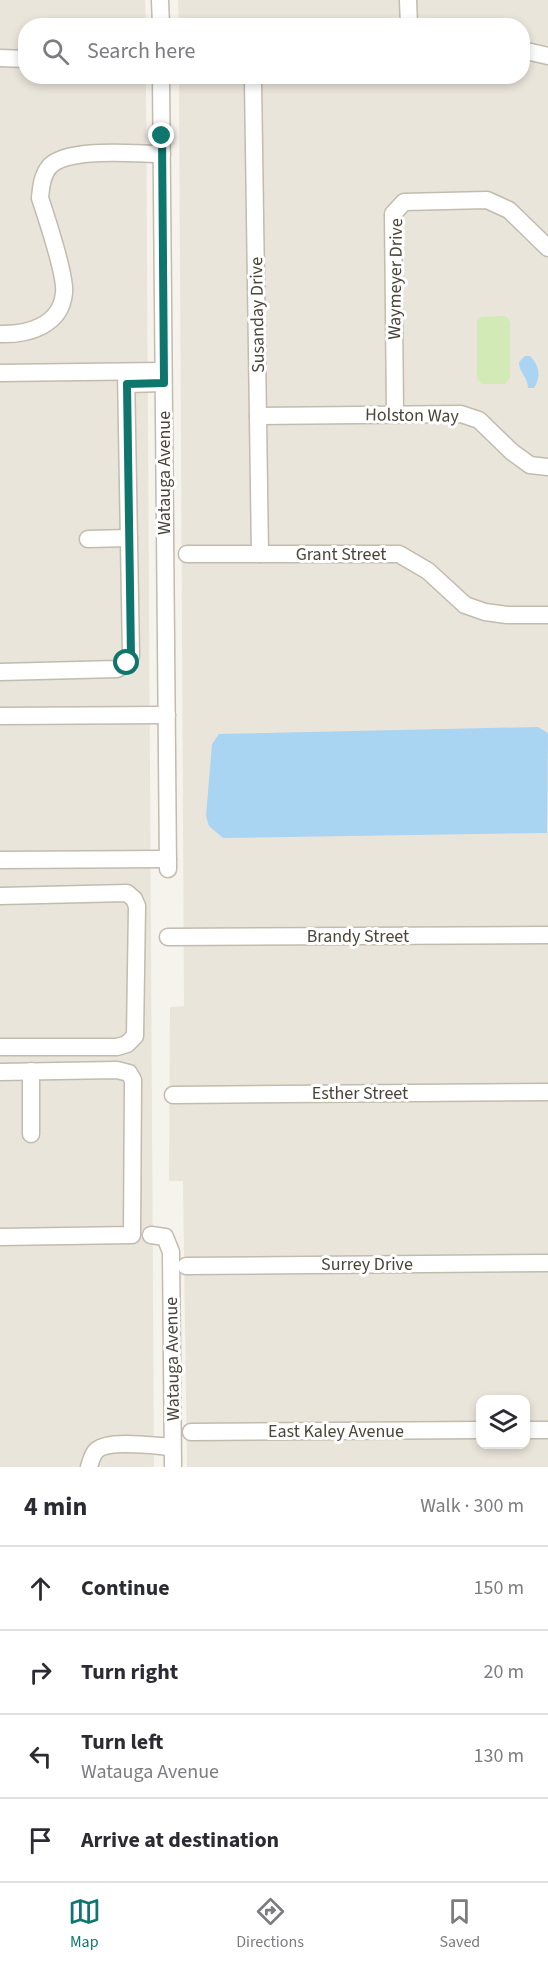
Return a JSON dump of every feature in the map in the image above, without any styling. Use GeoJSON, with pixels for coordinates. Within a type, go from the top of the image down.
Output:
{"type":"FeatureCollection","features":[{"type":"Feature","properties":{"kind":"street"},"geometry":{"type":"LineString","coordinates":[[160,0],[161,18]]}},
{"type":"Feature","properties":{"kind":"street"},"geometry":{"type":"LineString","coordinates":[[408,0],[409,18]]}},
{"type":"Feature","properties":{"kind":"street"},"geometry":{"type":"LineString","coordinates":[[530,52],[548,56]]}},
{"type":"Feature","properties":{"kind":"street"},"geometry":{"type":"LineString","coordinates":[[0,58],[18,59]]}},
{"type":"Feature","properties":{"kind":"street","name":"Watauga Avenue"},"geometry":{"type":"LineString","coordinates":[[0,860],[168,864],[161,84]]}},
{"type":"Feature","properties":{"kind":"street","name":"Susanday Drive"},"geometry":{"type":"LineString","coordinates":[[253,84],[260,554]]}},
{"type":"Feature","properties":{"kind":"street"},"geometry":{"type":"LineString","coordinates":[[0,334],[33,331],[55,317],[65,292],[40,198],[42,182],[50,166],[63,158],[82,154],[162,154]]}},
{"type":"Feature","properties":{"kind":"street","name":"Waymeyer Drive"},"geometry":{"type":"LineString","coordinates":[[395,413],[393,214],[404,202],[487,200],[509,210],[548,248]]}},
{"type":"Feature","properties":{"kind":"street"},"geometry":{"type":"LineString","coordinates":[[0,373],[127,378],[164,377]]}},
{"type":"Feature","properties":{"kind":"street"},"geometry":{"type":"LineString","coordinates":[[0,672],[117,669],[127,663],[131,656],[127,378]]}},
{"type":"Feature","properties":{"kind":"street","name":"Holston Way"},"geometry":{"type":"LineString","coordinates":[[258,416],[461,414],[479,420],[512,452],[530,465],[548,468]]}},
{"type":"Feature","properties":{"kind":"street"},"geometry":{"type":"LineString","coordinates":[[87,539],[129,538]]}},
{"type":"Feature","properties":{"kind":"street","name":"Grant Street"},"geometry":{"type":"LineString","coordinates":[[187,554],[399,554],[428,571],[465,605],[485,612],[507,615],[548,615]]}},
{"type":"Feature","properties":{"kind":"street"},"geometry":{"type":"LineString","coordinates":[[0,716],[166,715]]}},
{"type":"Feature","properties":{"kind":"street"},"geometry":{"type":"LineString","coordinates":[[0,896],[127,893],[134,899],[137,906],[135,1036],[128,1044],[117,1047],[0,1047]]}},
{"type":"Feature","properties":{"kind":"street","name":"Brandy Street"},"geometry":{"type":"LineString","coordinates":[[168,937],[548,935]]}},
{"type":"Feature","properties":{"kind":"street"},"geometry":{"type":"LineString","coordinates":[[0,1072],[117,1070],[129,1073],[133,1080],[132,1235],[0,1237]]}},
{"type":"Feature","properties":{"kind":"street"},"geometry":{"type":"LineString","coordinates":[[31,1071],[31,1134]]}},
{"type":"Feature","properties":{"kind":"street","name":"Esther Street"},"geometry":{"type":"LineString","coordinates":[[173,1095],[548,1092]]}},
{"type":"Feature","properties":{"kind":"street","name":"Watauga Avenue"},"geometry":{"type":"LineString","coordinates":[[151,1235],[165,1237],[171,1252],[173,1467]]}},
{"type":"Feature","properties":{"kind":"street","name":"Surrey Drive"},"geometry":{"type":"LineString","coordinates":[[186,1266],[548,1263]]}},
{"type":"Feature","properties":{"kind":"street","name":"East Kaley Avenue"},"geometry":{"type":"LineString","coordinates":[[191,1432],[476,1430]]}},
{"type":"Feature","properties":{"kind":"street"},"geometry":{"type":"LineString","coordinates":[[530,1430],[548,1430]]}},
{"type":"Feature","properties":{"kind":"street"},"geometry":{"type":"LineString","coordinates":[[89,1467],[94,1452],[100,1448],[118,1444],[172,1447]]}},
{"type":"Feature","properties":{"kind":"shaded area"},"geometry":{"type":"Polygon","coordinates":[[[0,0],[145,0],[146,18],[18,18],[18,84],[146,84],[154,1467],[0,1467],[0,0]]]}},
{"type":"Feature","properties":{"kind":"shaded area"},"geometry":{"type":"Polygon","coordinates":[[[178,0],[548,0],[548,1467],[187,1467],[183,1181],[169,1181],[170,1007],[184,1006],[179,84],[530,84],[530,18],[179,18],[178,0]]]}},
{"type":"Feature","properties":{"kind":"green space"},"geometry":{"type":"Polygon","coordinates":[[[506,316],[510,322],[510,378],[505,384],[482,384],[477,379],[477,321],[481,317],[506,316]]]}},
{"type":"Feature","properties":{"kind":"water"},"geometry":{"type":"Polygon","coordinates":[[[525,356],[530,356],[538,368],[538,380],[534,388],[528,388],[519,366],[519,362],[525,356]]]}},
{"type":"Feature","properties":{"kind":"water"},"geometry":{"type":"Polygon","coordinates":[[[538,727],[548,733],[547,833],[223,838],[209,826],[206,816],[212,744],[219,734],[538,727]]]}},
{"type":"Feature","properties":{"kind":"route"},"geometry":{"type":"LineString","coordinates":[[127,663],[131,656],[127,384],[164,383],[162,136]]}}]}
